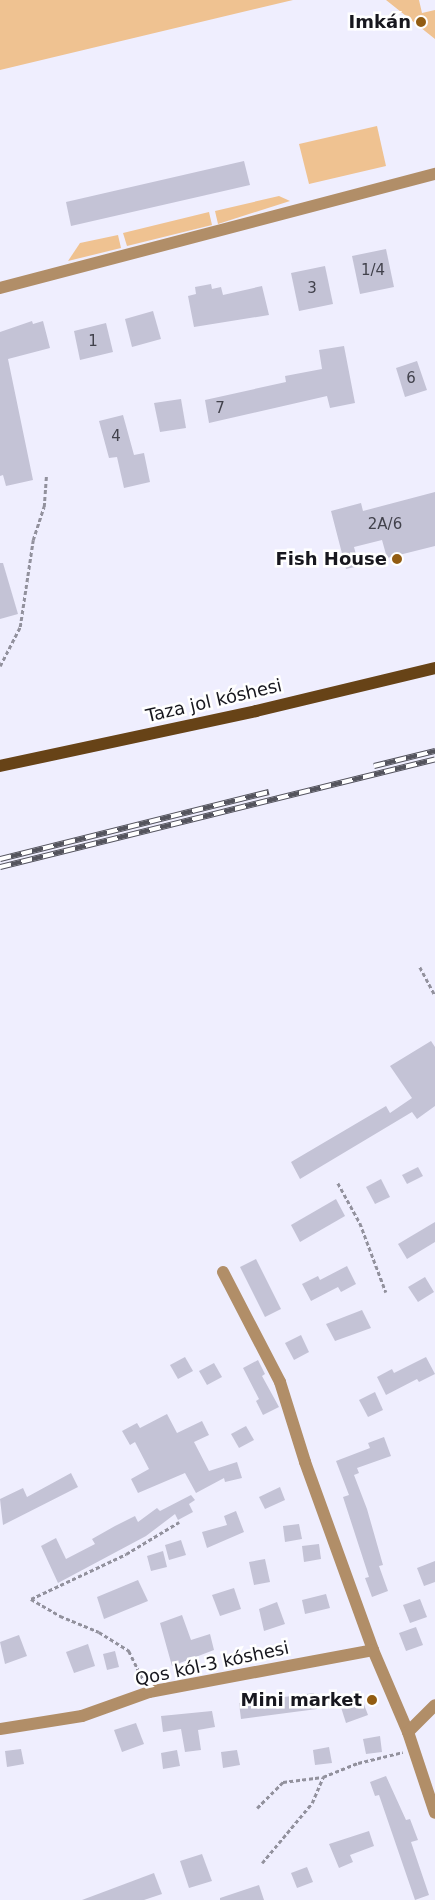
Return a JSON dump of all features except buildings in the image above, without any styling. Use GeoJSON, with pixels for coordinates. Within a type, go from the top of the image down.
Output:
{"type":"FeatureCollection","features":[{"type":"Feature","properties":{"kind":"main road","name":"Taza jol kóshesi"},"geometry":{"type":"LineString","coordinates":[[0,766],[256,711],[435,668]]}},
{"type":"Feature","properties":{"kind":"street"},"geometry":{"type":"LineString","coordinates":[[0,288],[435,174]]}},
{"type":"Feature","properties":{"kind":"street"},"geometry":{"type":"LineString","coordinates":[[223,1272],[280,1382],[373,1650],[408,1732],[435,1813]]}},
{"type":"Feature","properties":{"kind":"street","name":"Qos kól-3 kóshesi"},"geometry":{"type":"LineString","coordinates":[[0,1729],[82,1716],[149,1692],[373,1650]]}},
{"type":"Feature","properties":{"kind":"street"},"geometry":{"type":"LineString","coordinates":[[408,1732],[435,1705]]}},
{"type":"Feature","properties":{"kind":"path"},"geometry":{"type":"LineString","coordinates":[[0,666],[20,627],[33,540],[44,507],[46,475]]}},
{"type":"Feature","properties":{"kind":"path"},"geometry":{"type":"LineString","coordinates":[[420,967],[435,995]]}},
{"type":"Feature","properties":{"kind":"path"},"geometry":{"type":"LineString","coordinates":[[338,1182],[360,1223],[386,1292]]}},
{"type":"Feature","properties":{"kind":"path"},"geometry":{"type":"LineString","coordinates":[[149,1692],[129,1651],[99,1632],[60,1616],[31,1599],[126,1554],[179,1522]]}},
{"type":"Feature","properties":{"kind":"path"},"geometry":{"type":"LineString","coordinates":[[257,1808],[283,1782],[323,1777],[388,1754],[414,1751]]}},
{"type":"Feature","properties":{"kind":"path"},"geometry":{"type":"LineString","coordinates":[[262,1863],[312,1803],[323,1777]]}},
{"type":"Feature","properties":{"kind":"shaded area"},"geometry":{"type":"Polygon","coordinates":[[[0,0],[293,0],[0,70],[0,0]]]}},
{"type":"Feature","properties":{"kind":"shaded area","name":"Imkán"},"geometry":{"type":"Polygon","coordinates":[[[386,0],[419,0],[422,13],[435,10],[435,39],[386,0]]]}},
{"type":"Feature","properties":{"kind":"shaded area"},"geometry":{"type":"Polygon","coordinates":[[[377,126],[386,166],[309,184],[299,144],[377,126]]]}},
{"type":"Feature","properties":{"kind":"shaded area"},"geometry":{"type":"Polygon","coordinates":[[[279,196],[290,201],[218,224],[215,211],[279,196]]]}},
{"type":"Feature","properties":{"kind":"shaded area"},"geometry":{"type":"Polygon","coordinates":[[[209,212],[212,225],[127,246],[123,233],[209,212]]]}},
{"type":"Feature","properties":{"kind":"shaded area"},"geometry":{"type":"Polygon","coordinates":[[[118,235],[121,248],[68,261],[80,243],[118,235]]]}},
{"type":"Feature","properties":{"kind":"railway"},"geometry":{"type":"LineString","coordinates":[[374,766],[435,751]]}},
{"type":"Feature","properties":{"kind":"railway"},"geometry":{"type":"LineString","coordinates":[[0,867],[435,759]]}},
{"type":"Feature","properties":{"kind":"railway"},"geometry":{"type":"LineString","coordinates":[[0,859],[269,792]]}},
{"type":"Feature","properties":{"kind":"place","name":"Imkán"},"geometry":{"type":"Point","coordinates":[421,22]}},
{"type":"Feature","properties":{"kind":"place","name":"Fish House"},"geometry":{"type":"Point","coordinates":[397,559]}},
{"type":"Feature","properties":{"kind":"place","name":"Mini market"},"geometry":{"type":"Point","coordinates":[372,1700]}}]}
